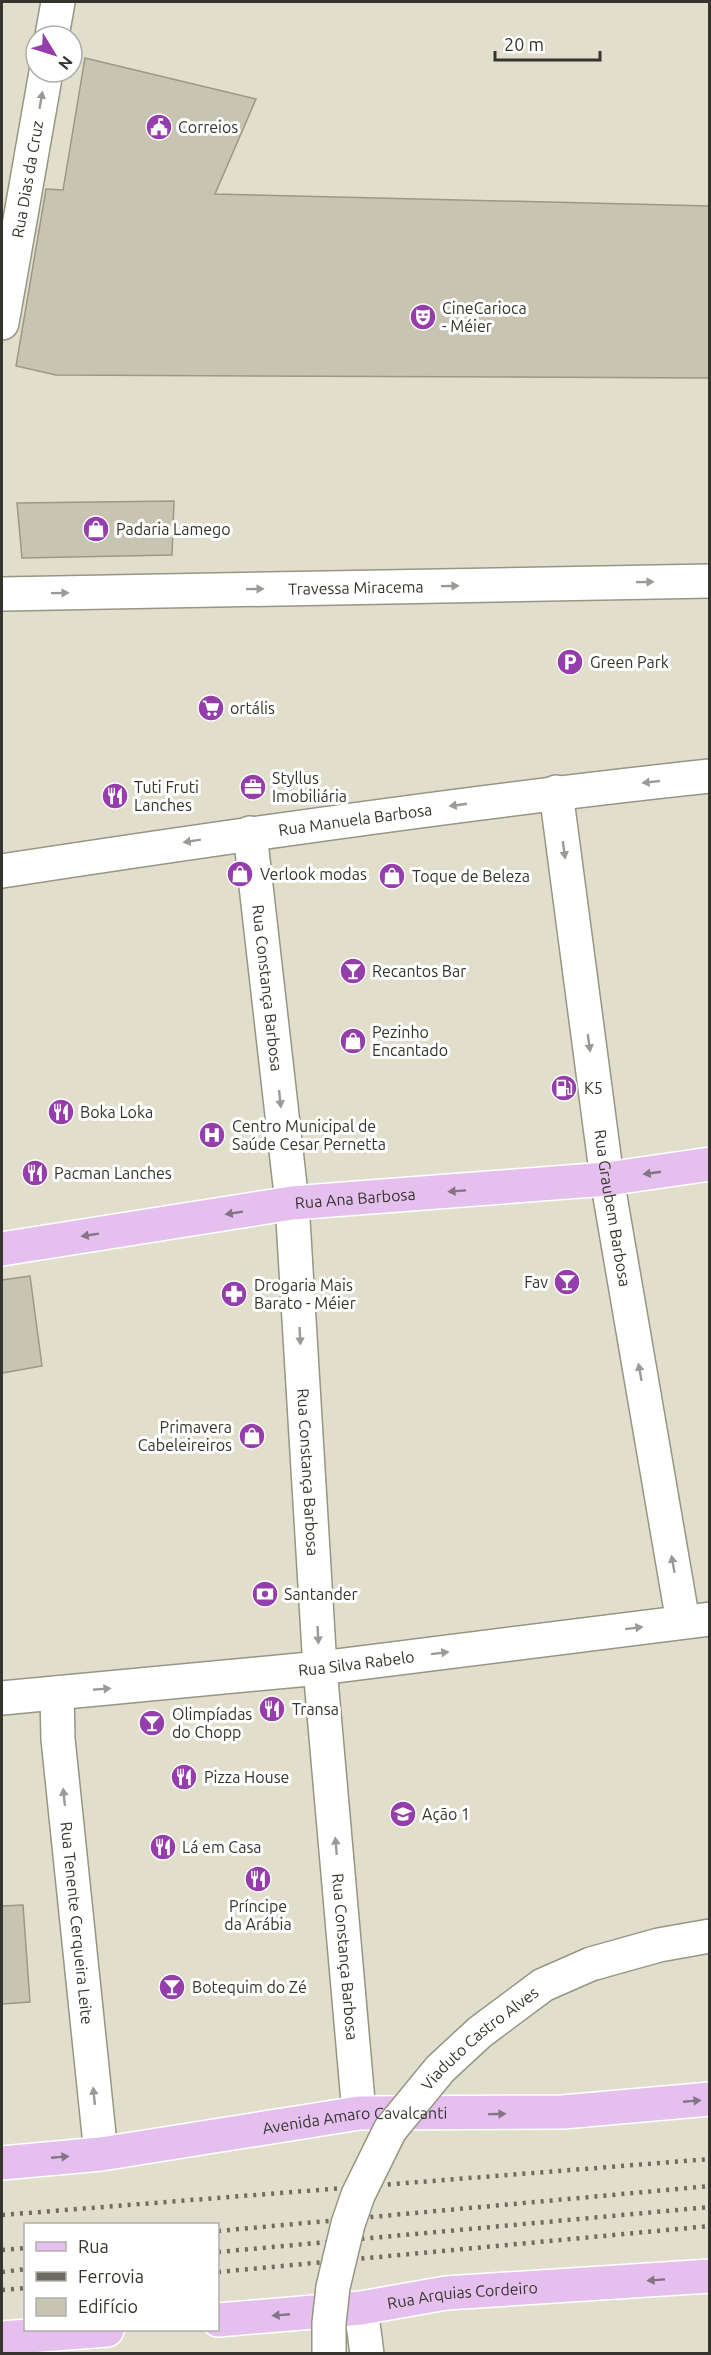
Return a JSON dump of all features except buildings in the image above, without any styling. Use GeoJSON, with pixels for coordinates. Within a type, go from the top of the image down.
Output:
{"type":"FeatureCollection","features":[{"type":"Feature","properties":{"kind":"main road","name":"Rua Ana Barbosa"},"geometry":{"type":"LineString","coordinates":[[2,1249],[292,1203],[607,1179],[710,1164]]}},
{"type":"Feature","properties":{"kind":"main road","name":"Avenida Amaro Cavalcanti"},"geometry":{"type":"LineString","coordinates":[[2,2163],[101,2154],[359,2113],[563,2112],[710,2099]]}},
{"type":"Feature","properties":{"kind":"main road","name":"Rua Arquias Cordeiro"},"geometry":{"type":"LineString","coordinates":[[219,2320],[361,2308],[446,2293],[710,2276]]}},
{"type":"Feature","properties":{"kind":"main road"},"geometry":{"type":"LineString","coordinates":[[2,2338],[94,2331]]}},
{"type":"Feature","properties":{"kind":"street"},"geometry":{"type":"LineString","coordinates":[[54,24],[58,2]]}},
{"type":"Feature","properties":{"kind":"street","name":"Rua Dias da Cruz"},"geometry":{"type":"LineString","coordinates":[[2,323],[44,84]]}},
{"type":"Feature","properties":{"kind":"street","name":"Travessa Miracema"},"geometry":{"type":"LineString","coordinates":[[2,594],[710,581]]}},
{"type":"Feature","properties":{"kind":"street","name":"Rua Manuela Barbosa"},"geometry":{"type":"LineString","coordinates":[[2,871],[250,833],[556,792],[710,776]]}},
{"type":"Feature","properties":{"kind":"street","name":"Rua Graubem Barbosa"},"geometry":{"type":"LineString","coordinates":[[556,792],[607,1179],[696,1621]]}},
{"type":"Feature","properties":{"kind":"street","name":"Rua Constança Barbosa"},"geometry":{"type":"LineString","coordinates":[[250,833],[292,1203],[320,1668],[359,2113]]}},
{"type":"Feature","properties":{"kind":"street","name":"Rua Silva Rabelo"},"geometry":{"type":"LineString","coordinates":[[2,1698],[320,1668],[696,1621]]}},
{"type":"Feature","properties":{"kind":"street","name":"Rua Tenente Cerqueira Leite"},"geometry":{"type":"LineString","coordinates":[[57,1693],[58,1738],[101,2154]]}},
{"type":"Feature","properties":{"kind":"street","name":"Viaduto Castro Alves"},"geometry":{"type":"LineString","coordinates":[[329,2354],[329,2323],[333,2287],[348,2224],[358,2195],[390,2130],[440,2069],[480,2032],[543,1985],[591,1964],[659,1945],[710,1936]]}},
{"type":"Feature","properties":{"kind":"street"},"geometry":{"type":"LineString","coordinates":[[361,2308],[367,2354]]}},
{"type":"Feature","properties":{"kind":"railway"},"geometry":{"type":"LineString","coordinates":[[2,2215],[710,2159]]}},
{"type":"Feature","properties":{"kind":"railway"},"geometry":{"type":"LineString","coordinates":[[219,2231],[710,2186]]}},
{"type":"Feature","properties":{"kind":"railway"},"geometry":{"type":"LineString","coordinates":[[219,2252],[710,2207]]}},
{"type":"Feature","properties":{"kind":"railway"},"geometry":{"type":"LineString","coordinates":[[219,2272],[710,2226]]}},
{"type":"Feature","properties":{"kind":"railway"},"geometry":{"type":"LineString","coordinates":[[2,2250],[24,2248]]}},
{"type":"Feature","properties":{"kind":"railway"},"geometry":{"type":"LineString","coordinates":[[2,2272],[24,2269]]}},
{"type":"Feature","properties":{"kind":"railway"},"geometry":{"type":"LineString","coordinates":[[2,2290],[24,2288]]}},
{"type":"Feature","properties":{"kind":"place","name":"Correios"},"geometry":{"type":"Point","coordinates":[159,127]}},
{"type":"Feature","properties":{"kind":"place","name":"CineCarioca - Méier"},"geometry":{"type":"Point","coordinates":[423,317]}},
{"type":"Feature","properties":{"kind":"place","name":"Padaria Lamego"},"geometry":{"type":"Point","coordinates":[96,529]}},
{"type":"Feature","properties":{"kind":"place","name":"Green Park"},"geometry":{"type":"Point","coordinates":[570,662]}},
{"type":"Feature","properties":{"kind":"place","name":"ortális"},"geometry":{"type":"Point","coordinates":[211,708]}},
{"type":"Feature","properties":{"kind":"place","name":"Styllus Imobiliária"},"geometry":{"type":"Point","coordinates":[253,787]}},
{"type":"Feature","properties":{"kind":"place","name":"Tuti Fruti Lanches"},"geometry":{"type":"Point","coordinates":[115,796]}},
{"type":"Feature","properties":{"kind":"place","name":"Verlook modas"},"geometry":{"type":"Point","coordinates":[240,874]}},
{"type":"Feature","properties":{"kind":"place","name":"Toque de Beleza"},"geometry":{"type":"Point","coordinates":[392,876]}},
{"type":"Feature","properties":{"kind":"place","name":"Recantos Bar"},"geometry":{"type":"Point","coordinates":[353,971]}},
{"type":"Feature","properties":{"kind":"place","name":"Pezinho Encantado"},"geometry":{"type":"Point","coordinates":[353,1041]}},
{"type":"Feature","properties":{"kind":"place","name":"K5"},"geometry":{"type":"Point","coordinates":[564,1088]}},
{"type":"Feature","properties":{"kind":"place","name":"Boka Loka"},"geometry":{"type":"Point","coordinates":[61,1112]}},
{"type":"Feature","properties":{"kind":"place","name":"Centro Municipal de Saúde Cesar Pernetta"},"geometry":{"type":"Point","coordinates":[212,1135]}},
{"type":"Feature","properties":{"kind":"place","name":"Pacman Lanches"},"geometry":{"type":"Point","coordinates":[35,1173]}},
{"type":"Feature","properties":{"kind":"place","name":"Fav"},"geometry":{"type":"Point","coordinates":[567,1282]}},
{"type":"Feature","properties":{"kind":"place","name":"Drogaria Mais Barato - Méier"},"geometry":{"type":"Point","coordinates":[234,1294]}},
{"type":"Feature","properties":{"kind":"place","name":"Primavera Cabeleireiros"},"geometry":{"type":"Point","coordinates":[252,1436]}},
{"type":"Feature","properties":{"kind":"place","name":"Santander"},"geometry":{"type":"Point","coordinates":[265,1594]}},
{"type":"Feature","properties":{"kind":"place","name":"Transa"},"geometry":{"type":"Point","coordinates":[272,1709]}},
{"type":"Feature","properties":{"kind":"place","name":"Olimpíadas do Chopp"},"geometry":{"type":"Point","coordinates":[152,1723]}},
{"type":"Feature","properties":{"kind":"place","name":"Pizza House"},"geometry":{"type":"Point","coordinates":[184,1777]}},
{"type":"Feature","properties":{"kind":"place","name":"Ação 1"},"geometry":{"type":"Point","coordinates":[403,1814]}},
{"type":"Feature","properties":{"kind":"place","name":"Lá em Casa"},"geometry":{"type":"Point","coordinates":[163,1847]}},
{"type":"Feature","properties":{"kind":"place","name":"Príncipe da Arábia"},"geometry":{"type":"Point","coordinates":[258,1879]}},
{"type":"Feature","properties":{"kind":"place","name":"Botequim do Zé"},"geometry":{"type":"Point","coordinates":[172,1987]}}]}
